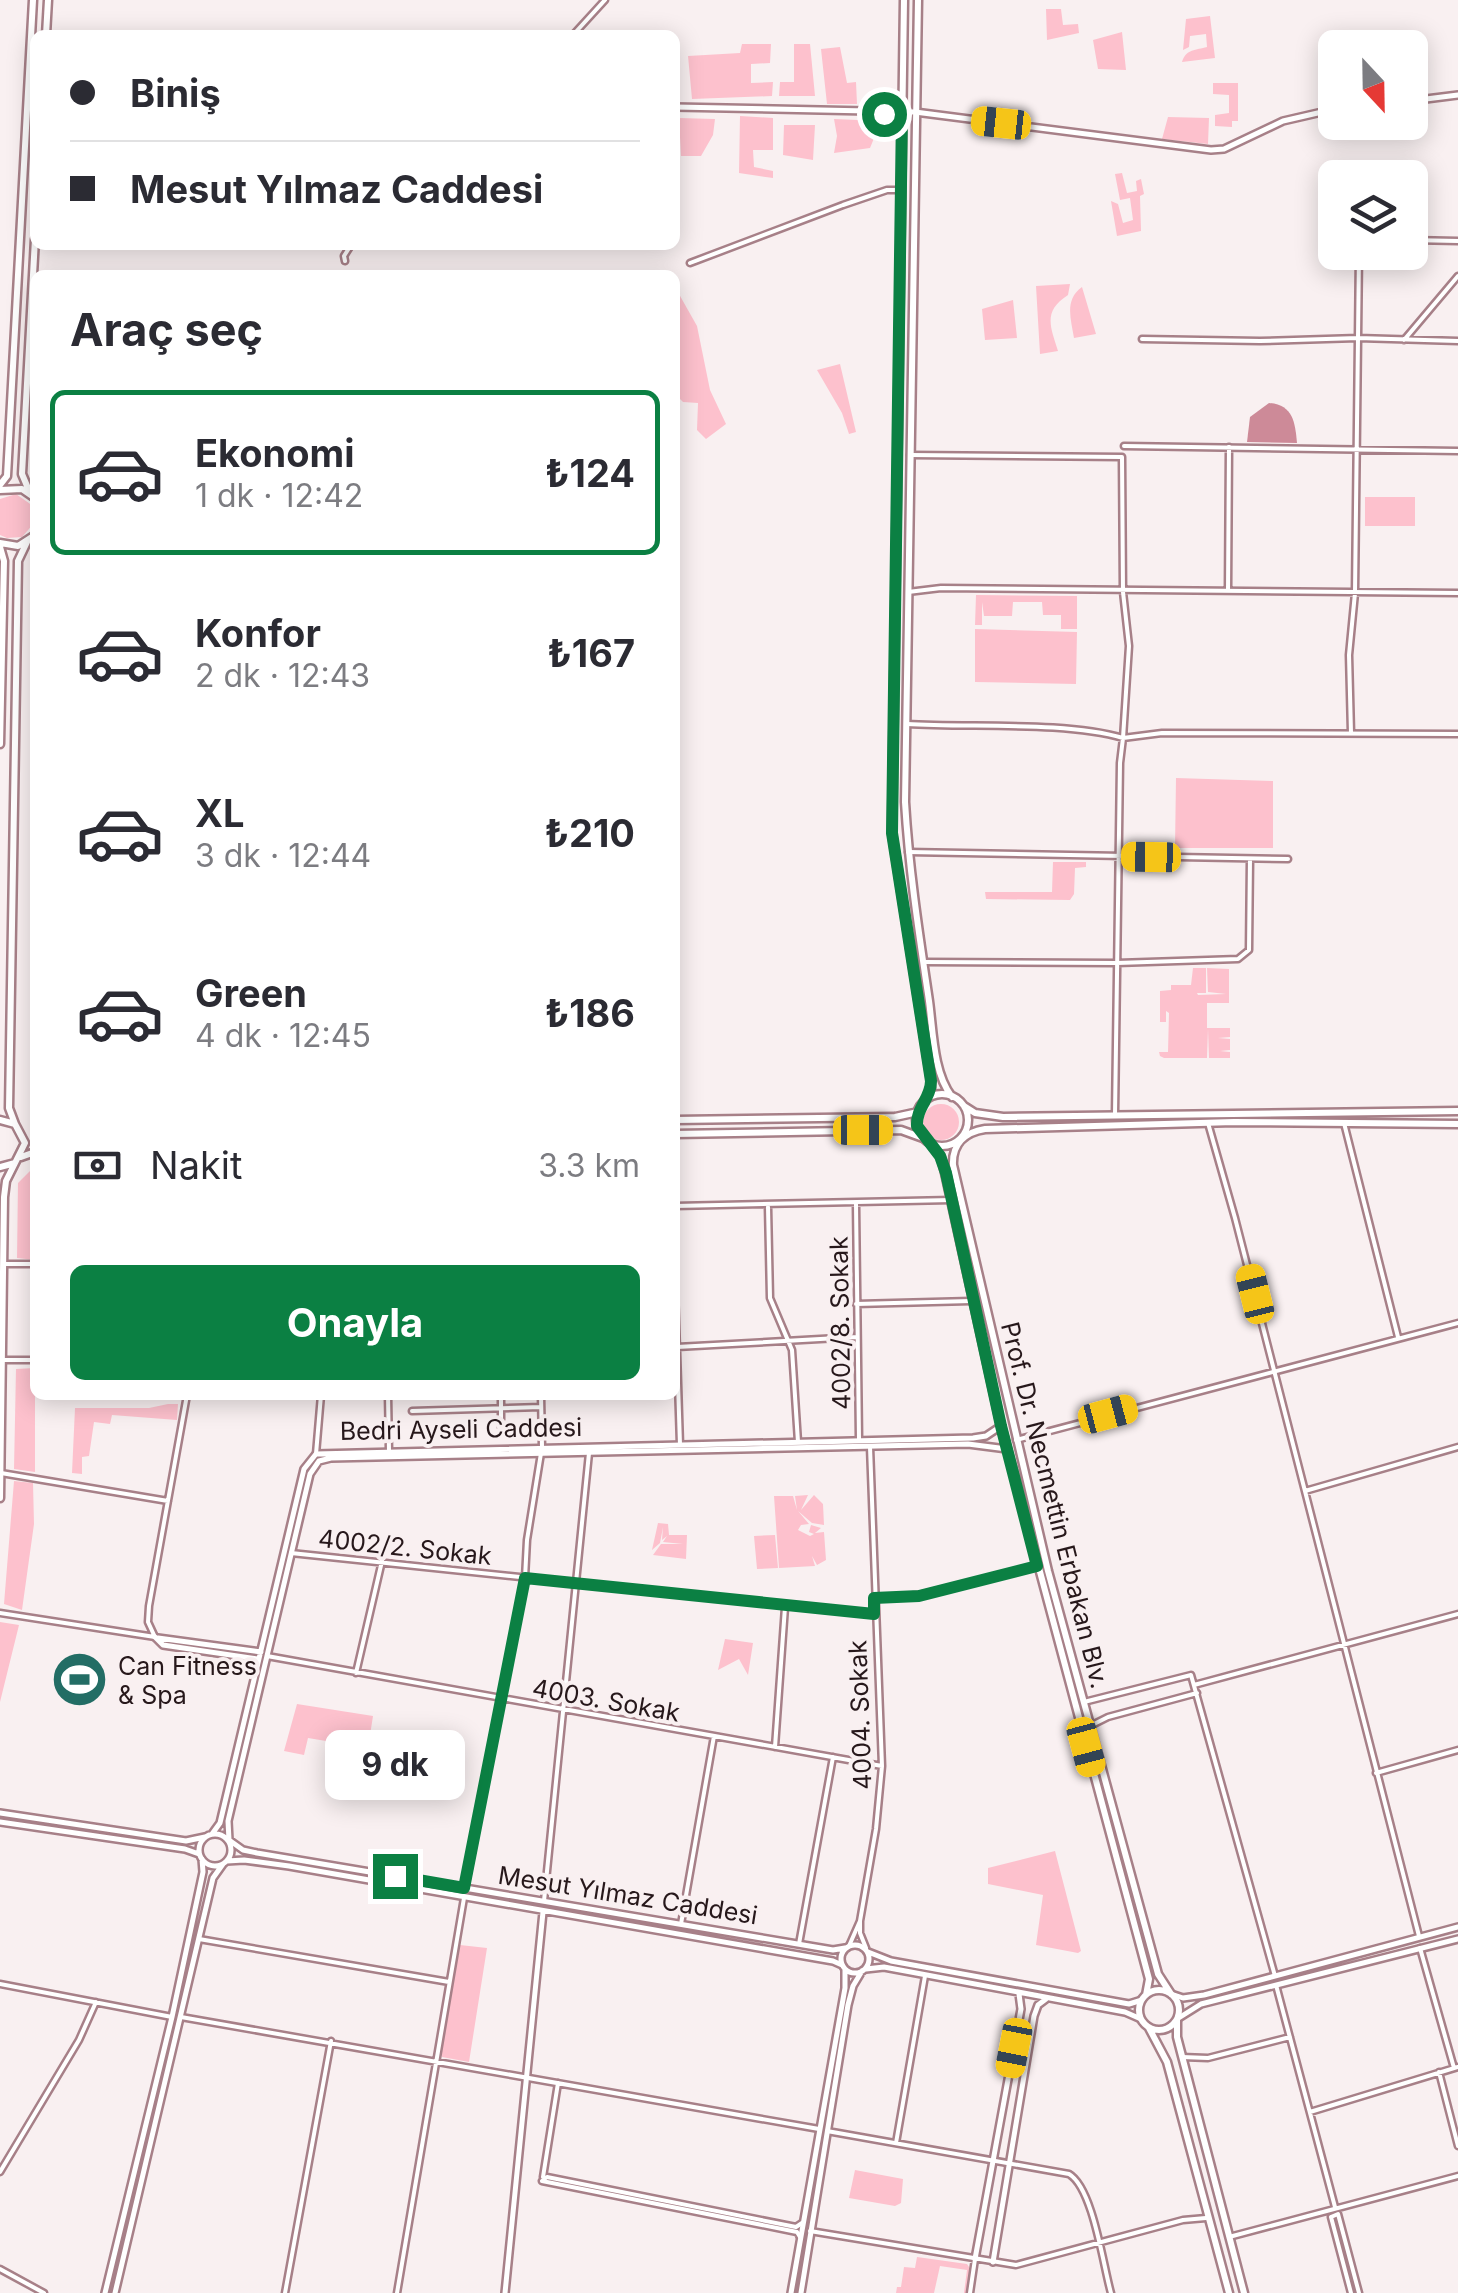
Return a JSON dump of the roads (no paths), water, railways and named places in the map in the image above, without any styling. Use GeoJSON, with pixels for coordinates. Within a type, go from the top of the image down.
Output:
{"type":"FeatureCollection","features":[{"type":"Feature","properties":{"kind":"main road"},"geometry":{"type":"LineString","coordinates":[[31,30],[33,0]]}},
{"type":"Feature","properties":{"kind":"main road"},"geometry":{"type":"LineString","coordinates":[[46,30],[48,0]]}},
{"type":"Feature","properties":{"kind":"main road"},"geometry":{"type":"LineString","coordinates":[[904,0],[892,833],[931,1081],[931,1090],[918,1112],[917,1126],[927,1141]]}},
{"type":"Feature","properties":{"kind":"main road"},"geometry":{"type":"LineString","coordinates":[[918,0],[906,724],[908,852],[941,1073],[952,1097],[975,1113],[1003,1117],[1458,1112]]}},
{"type":"Feature","properties":{"kind":"main road"},"geometry":{"type":"LineString","coordinates":[[30,53],[6,476],[0,488],[30,495]]}},
{"type":"Feature","properties":{"kind":"main road"},"geometry":{"type":"LineString","coordinates":[[1428,98],[1458,95]]}},
{"type":"Feature","properties":{"kind":"main road"},"geometry":{"type":"LineString","coordinates":[[680,106],[916,112],[1211,150],[1224,149],[1283,122],[1318,113]]}},
{"type":"Feature","properties":{"kind":"main road"},"geometry":{"type":"LineString","coordinates":[[30,329],[22,474],[30,490]]}},
{"type":"Feature","properties":{"kind":"main road"},"geometry":{"type":"LineString","coordinates":[[0,744],[4,560],[0,545],[18,546],[30,539]]}},
{"type":"Feature","properties":{"kind":"main road"},"geometry":{"type":"LineString","coordinates":[[0,1498],[6,1181],[24,1143],[9,1108],[18,561],[27,542]]}},
{"type":"Feature","properties":{"kind":"main road"},"geometry":{"type":"LineString","coordinates":[[925,1102],[938,1095],[952,1097]]}},
{"type":"Feature","properties":{"kind":"main road"},"geometry":{"type":"LineString","coordinates":[[962,1138],[968,1122],[964,1106]]}},
{"type":"Feature","properties":{"kind":"main road"},"geometry":{"type":"LineString","coordinates":[[680,1120],[895,1117],[918,1112]]}},
{"type":"Feature","properties":{"kind":"main road"},"geometry":{"type":"LineString","coordinates":[[0,1120],[30,1131]]}},
{"type":"Feature","properties":{"kind":"main road"},"geometry":{"type":"LineString","coordinates":[[680,1134],[901,1130],[947,1146],[985,1129],[1208,1123],[1458,1124]]}},
{"type":"Feature","properties":{"kind":"main road","name":"Prof. Dr. Necmettin Erbakan Blv."},"geometry":{"type":"LineString","coordinates":[[962,1138],[954,1148],[953,1165],[1016,1440],[1158,1974],[1171,1994]]}},
{"type":"Feature","properties":{"kind":"main road","name":"Prof. Dr. Necmettin Erbakan Blv."},"geometry":{"type":"LineString","coordinates":[[927,1141],[940,1156],[952,1200],[1001,1426],[1149,1979],[1144,1998]]}},
{"type":"Feature","properties":{"kind":"main road"},"geometry":{"type":"LineString","coordinates":[[0,1167],[30,1154]]}},
{"type":"Feature","properties":{"kind":"main road","name":"Bedri Ayseli Caddesi"},"geometry":{"type":"LineString","coordinates":[[208,1836],[220,1824],[310,1474],[319,1461],[680,1445],[973,1438],[986,1436],[1001,1426]]}},
{"type":"Feature","properties":{"kind":"main road","name":"Bedri Ayseli Caddesi"},"geometry":{"type":"LineString","coordinates":[[230,1840],[228,1822],[304,1469],[316,1454],[589,1453],[968,1444],[1007,1449]]}},
{"type":"Feature","properties":{"kind":"main road"},"geometry":{"type":"LineString","coordinates":[[156,1637],[264,1656]]}},
{"type":"Feature","properties":{"kind":"main road"},"geometry":{"type":"LineString","coordinates":[[0,1813],[186,1840],[220,1834],[230,1840],[232,1853],[213,1878],[115,2293]]}},
{"type":"Feature","properties":{"kind":"main road"},"geometry":{"type":"LineString","coordinates":[[0,1822],[185,1849],[214,1866],[225,1863]]}},
{"type":"Feature","properties":{"kind":"main road"},"geometry":{"type":"LineString","coordinates":[[105,2293],[172,2017],[202,1872],[200,1845],[208,1836]]}},
{"type":"Feature","properties":{"kind":"main road","name":"Mesut Yılmaz Caddesi"},"geometry":{"type":"LineString","coordinates":[[230,1840],[244,1850],[833,1950],[847,1947]]}},
{"type":"Feature","properties":{"kind":"main road","name":"Mesut Yılmaz Caddesi"},"geometry":{"type":"LineString","coordinates":[[225,1863],[235,1859],[289,1866],[832,1961],[844,1967]]}},
{"type":"Feature","properties":{"kind":"main road"},"geometry":{"type":"LineString","coordinates":[[505,2293],[543,1912]]}},
{"type":"Feature","properties":{"kind":"main road"},"geometry":{"type":"LineString","coordinates":[[801,2293],[845,1988],[841,1956],[847,1947],[858,1944],[891,1961],[1129,2004],[1158,1990],[1184,1998],[1204,1996],[1458,1927]]}},
{"type":"Feature","properties":{"kind":"main road"},"geometry":{"type":"LineString","coordinates":[[1149,2028],[1168,2028],[1201,2004],[1458,1939]]}},
{"type":"Feature","properties":{"kind":"main road"},"geometry":{"type":"LineString","coordinates":[[791,2293],[852,1986],[870,1961],[867,1950]]}},
{"type":"Feature","properties":{"kind":"main road"},"geometry":{"type":"LineString","coordinates":[[844,1967],[853,1973],[884,1967],[1126,2012],[1141,2019],[1167,2062],[1229,2293]]}},
{"type":"Feature","properties":{"kind":"main road"},"geometry":{"type":"LineString","coordinates":[[976,2259],[1021,2009],[1018,1994]]}},
{"type":"Feature","properties":{"kind":"main road"},"geometry":{"type":"LineString","coordinates":[[1171,1994],[1178,2006],[1176,2028],[1182,2057],[1244,2293]]}},
{"type":"Feature","properties":{"kind":"main road"},"geometry":{"type":"LineString","coordinates":[[1141,2019],[1144,1998]]}},
{"type":"Feature","properties":{"kind":"main road"},"geometry":{"type":"LineString","coordinates":[[993,2262],[1034,2016],[1038,2005],[1046,2000]]}},
{"type":"Feature","properties":{"kind":"street"},"geometry":{"type":"LineString","coordinates":[[578,30],[605,0]]}},
{"type":"Feature","properties":{"kind":"street"},"geometry":{"type":"LineString","coordinates":[[690,264],[825,211],[887,190],[902,190]]}},
{"type":"Feature","properties":{"kind":"street"},"geometry":{"type":"LineString","coordinates":[[1428,240],[1458,241]]}},
{"type":"Feature","properties":{"kind":"street"},"geometry":{"type":"LineString","coordinates":[[345,261],[348,250]]}},
{"type":"Feature","properties":{"kind":"street"},"geometry":{"type":"LineString","coordinates":[[1351,733],[1358,270]]}},
{"type":"Feature","properties":{"kind":"street"},"geometry":{"type":"LineString","coordinates":[[1404,340],[1458,276]]}},
{"type":"Feature","properties":{"kind":"street"},"geometry":{"type":"LineString","coordinates":[[1142,339],[1458,340]]}},
{"type":"Feature","properties":{"kind":"street"},"geometry":{"type":"LineString","coordinates":[[1124,446],[1458,452]]}},
{"type":"Feature","properties":{"kind":"street"},"geometry":{"type":"LineString","coordinates":[[1228,447],[1228,591]]}},
{"type":"Feature","properties":{"kind":"street"},"geometry":{"type":"LineString","coordinates":[[910,455],[1122,457],[1123,592],[1129,646],[1118,856],[1114,1115]]}},
{"type":"Feature","properties":{"kind":"street"},"geometry":{"type":"LineString","coordinates":[[908,592],[941,588],[1458,593]]}},
{"type":"Feature","properties":{"kind":"street"},"geometry":{"type":"LineString","coordinates":[[906,724],[1058,729],[1123,738],[1162,733],[1458,734]]}},
{"type":"Feature","properties":{"kind":"street"},"geometry":{"type":"LineString","coordinates":[[908,852],[1288,859]]}},
{"type":"Feature","properties":{"kind":"street"},"geometry":{"type":"LineString","coordinates":[[923,962],[1117,963],[1226,960],[1243,956],[1248,950],[1250,858]]}},
{"type":"Feature","properties":{"kind":"street"},"geometry":{"type":"LineString","coordinates":[[1208,1123],[1420,1937]]}},
{"type":"Feature","properties":{"kind":"street"},"geometry":{"type":"LineString","coordinates":[[1344,1124],[1398,1338]]}},
{"type":"Feature","properties":{"kind":"street"},"geometry":{"type":"LineString","coordinates":[[680,1206],[952,1200]]}},
{"type":"Feature","properties":{"kind":"street","name":"4002/8. Sokak"},"geometry":{"type":"LineString","coordinates":[[856,1204],[859,1441]]}},
{"type":"Feature","properties":{"kind":"street"},"geometry":{"type":"LineString","coordinates":[[768,1206],[770,1298],[774,1314],[790,1341],[798,1442]]}},
{"type":"Feature","properties":{"kind":"street"},"geometry":{"type":"LineString","coordinates":[[4,1264],[30,1264]]}},
{"type":"Feature","properties":{"kind":"street"},"geometry":{"type":"LineString","coordinates":[[856,1304],[974,1301]]}},
{"type":"Feature","properties":{"kind":"street"},"geometry":{"type":"LineString","coordinates":[[1016,1440],[1458,1323]]}},
{"type":"Feature","properties":{"kind":"street"},"geometry":{"type":"LineString","coordinates":[[680,1347],[856,1337]]}},
{"type":"Feature","properties":{"kind":"street"},"geometry":{"type":"LineString","coordinates":[[2,1360],[30,1360]]}},
{"type":"Feature","properties":{"kind":"street"},"geometry":{"type":"LineString","coordinates":[[156,1637],[148,1622],[149,1606],[186,1400]]}},
{"type":"Feature","properties":{"kind":"street"},"geometry":{"type":"LineString","coordinates":[[316,1454],[321,1400]]}},
{"type":"Feature","properties":{"kind":"street"},"geometry":{"type":"LineString","coordinates":[[388,1400],[389,1451]]}},
{"type":"Feature","properties":{"kind":"street"},"geometry":{"type":"LineString","coordinates":[[501,1400],[501,1427]]}},
{"type":"Feature","properties":{"kind":"street"},"geometry":{"type":"LineString","coordinates":[[464,1888],[525,1578],[541,1451],[540,1400]]}},
{"type":"Feature","properties":{"kind":"street"},"geometry":{"type":"LineString","coordinates":[[679,1400],[680,1445]]}},
{"type":"Feature","properties":{"kind":"street"},"geometry":{"type":"LineString","coordinates":[[412,1411],[541,1407]]}},
{"type":"Feature","properties":{"kind":"street","name":"4004. Sokak"},"geometry":{"type":"LineString","coordinates":[[860,1921],[882,1766],[870,1447]]}},
{"type":"Feature","properties":{"kind":"street"},"geometry":{"type":"LineString","coordinates":[[1305,1490],[1458,1447]]}},
{"type":"Feature","properties":{"kind":"street"},"geometry":{"type":"LineString","coordinates":[[544,1902],[589,1453]]}},
{"type":"Feature","properties":{"kind":"street"},"geometry":{"type":"LineString","coordinates":[[2,1473],[168,1501]]}},
{"type":"Feature","properties":{"kind":"street","name":"4002/2. Sokak"},"geometry":{"type":"LineString","coordinates":[[290,1553],[874,1614]]}},
{"type":"Feature","properties":{"kind":"street"},"geometry":{"type":"LineString","coordinates":[[356,1673],[382,1561]]}},
{"type":"Feature","properties":{"kind":"street"},"geometry":{"type":"LineString","coordinates":[[874,1598],[919,1596],[1037,1566]]}},
{"type":"Feature","properties":{"kind":"street"},"geometry":{"type":"LineString","coordinates":[[775,1747],[785,1606]]}},
{"type":"Feature","properties":{"kind":"street"},"geometry":{"type":"LineString","coordinates":[[0,1613],[156,1637]]}},
{"type":"Feature","properties":{"kind":"street"},"geometry":{"type":"LineString","coordinates":[[1194,1685],[1458,1614]]}},
{"type":"Feature","properties":{"kind":"street","name":"4003. Sokak"},"geometry":{"type":"LineString","coordinates":[[264,1656],[882,1766]]}},
{"type":"Feature","properties":{"kind":"street"},"geometry":{"type":"LineString","coordinates":[[1084,1702],[1191,1675],[1275,1976]]}},
{"type":"Feature","properties":{"kind":"street"},"geometry":{"type":"LineString","coordinates":[[1091,1725],[1197,1693]]}},
{"type":"Feature","properties":{"kind":"street"},"geometry":{"type":"LineString","coordinates":[[681,1924],[714,1736]]}},
{"type":"Feature","properties":{"kind":"street"},"geometry":{"type":"LineString","coordinates":[[1376,1774],[1458,1750]]}},
{"type":"Feature","properties":{"kind":"street"},"geometry":{"type":"LineString","coordinates":[[799,1944],[833,1757]]}},
{"type":"Feature","properties":{"kind":"street"},"geometry":{"type":"LineString","coordinates":[[396,2293],[464,1898]]}},
{"type":"Feature","properties":{"kind":"street"},"geometry":{"type":"LineString","coordinates":[[847,1947],[860,1921]]}},
{"type":"Feature","properties":{"kind":"street"},"geometry":{"type":"LineString","coordinates":[[860,1921],[867,1950]]}},
{"type":"Feature","properties":{"kind":"street"},"geometry":{"type":"LineString","coordinates":[[199,1939],[449,1982]]}},
{"type":"Feature","properties":{"kind":"street"},"geometry":{"type":"LineString","coordinates":[[1310,2112],[1456,2068],[1420,1948]]}},
{"type":"Feature","properties":{"kind":"street"},"geometry":{"type":"LineString","coordinates":[[896,2143],[925,1976]]}},
{"type":"Feature","properties":{"kind":"street"},"geometry":{"type":"LineString","coordinates":[[0,1984],[172,2017]]}},
{"type":"Feature","properties":{"kind":"street"},"geometry":{"type":"LineString","coordinates":[[1276,1985],[1335,2209]]}},
{"type":"Feature","properties":{"kind":"street"},"geometry":{"type":"LineString","coordinates":[[0,2172],[78,2040],[96,2002]]}},
{"type":"Feature","properties":{"kind":"street"},"geometry":{"type":"LineString","coordinates":[[181,2018],[1046,2168],[1076,2179],[1087,2200],[1110,2293]]}},
{"type":"Feature","properties":{"kind":"street"},"geometry":{"type":"LineString","coordinates":[[1182,2057],[1208,2058],[1290,2037]]}},
{"type":"Feature","properties":{"kind":"street"},"geometry":{"type":"LineString","coordinates":[[285,2293],[332,2042]]}},
{"type":"Feature","properties":{"kind":"street"},"geometry":{"type":"LineString","coordinates":[[1439,2072],[1458,2146]]}},
{"type":"Feature","properties":{"kind":"street"},"geometry":{"type":"LineString","coordinates":[[558,2083],[543,2184],[797,2232],[800,2238]]}},
{"type":"Feature","properties":{"kind":"street"},"geometry":{"type":"LineString","coordinates":[[1229,2237],[1458,2176]]}},
{"type":"Feature","properties":{"kind":"street"},"geometry":{"type":"LineString","coordinates":[[543,2179],[796,2226],[802,2223]]}},
{"type":"Feature","properties":{"kind":"street"},"geometry":{"type":"LineString","coordinates":[[1351,2293],[1331,2216],[1334,2213],[1338,2214],[1360,2293]]}},
{"type":"Feature","properties":{"kind":"street"},"geometry":{"type":"LineString","coordinates":[[810,2231],[1016,2265],[1183,2220],[1208,2218]]}},
{"type":"Feature","properties":{"kind":"street"},"geometry":{"type":"LineString","coordinates":[[970,2293],[976,2259]]}},
{"type":"Feature","properties":{"kind":"street"},"geometry":{"type":"LineString","coordinates":[[0,2269],[44,2293]]}},
{"type":"Feature","properties":{"kind":"place","name":"Can Fitness & Spa"},"geometry":{"type":"Point","coordinates":[79,1680]}}]}
